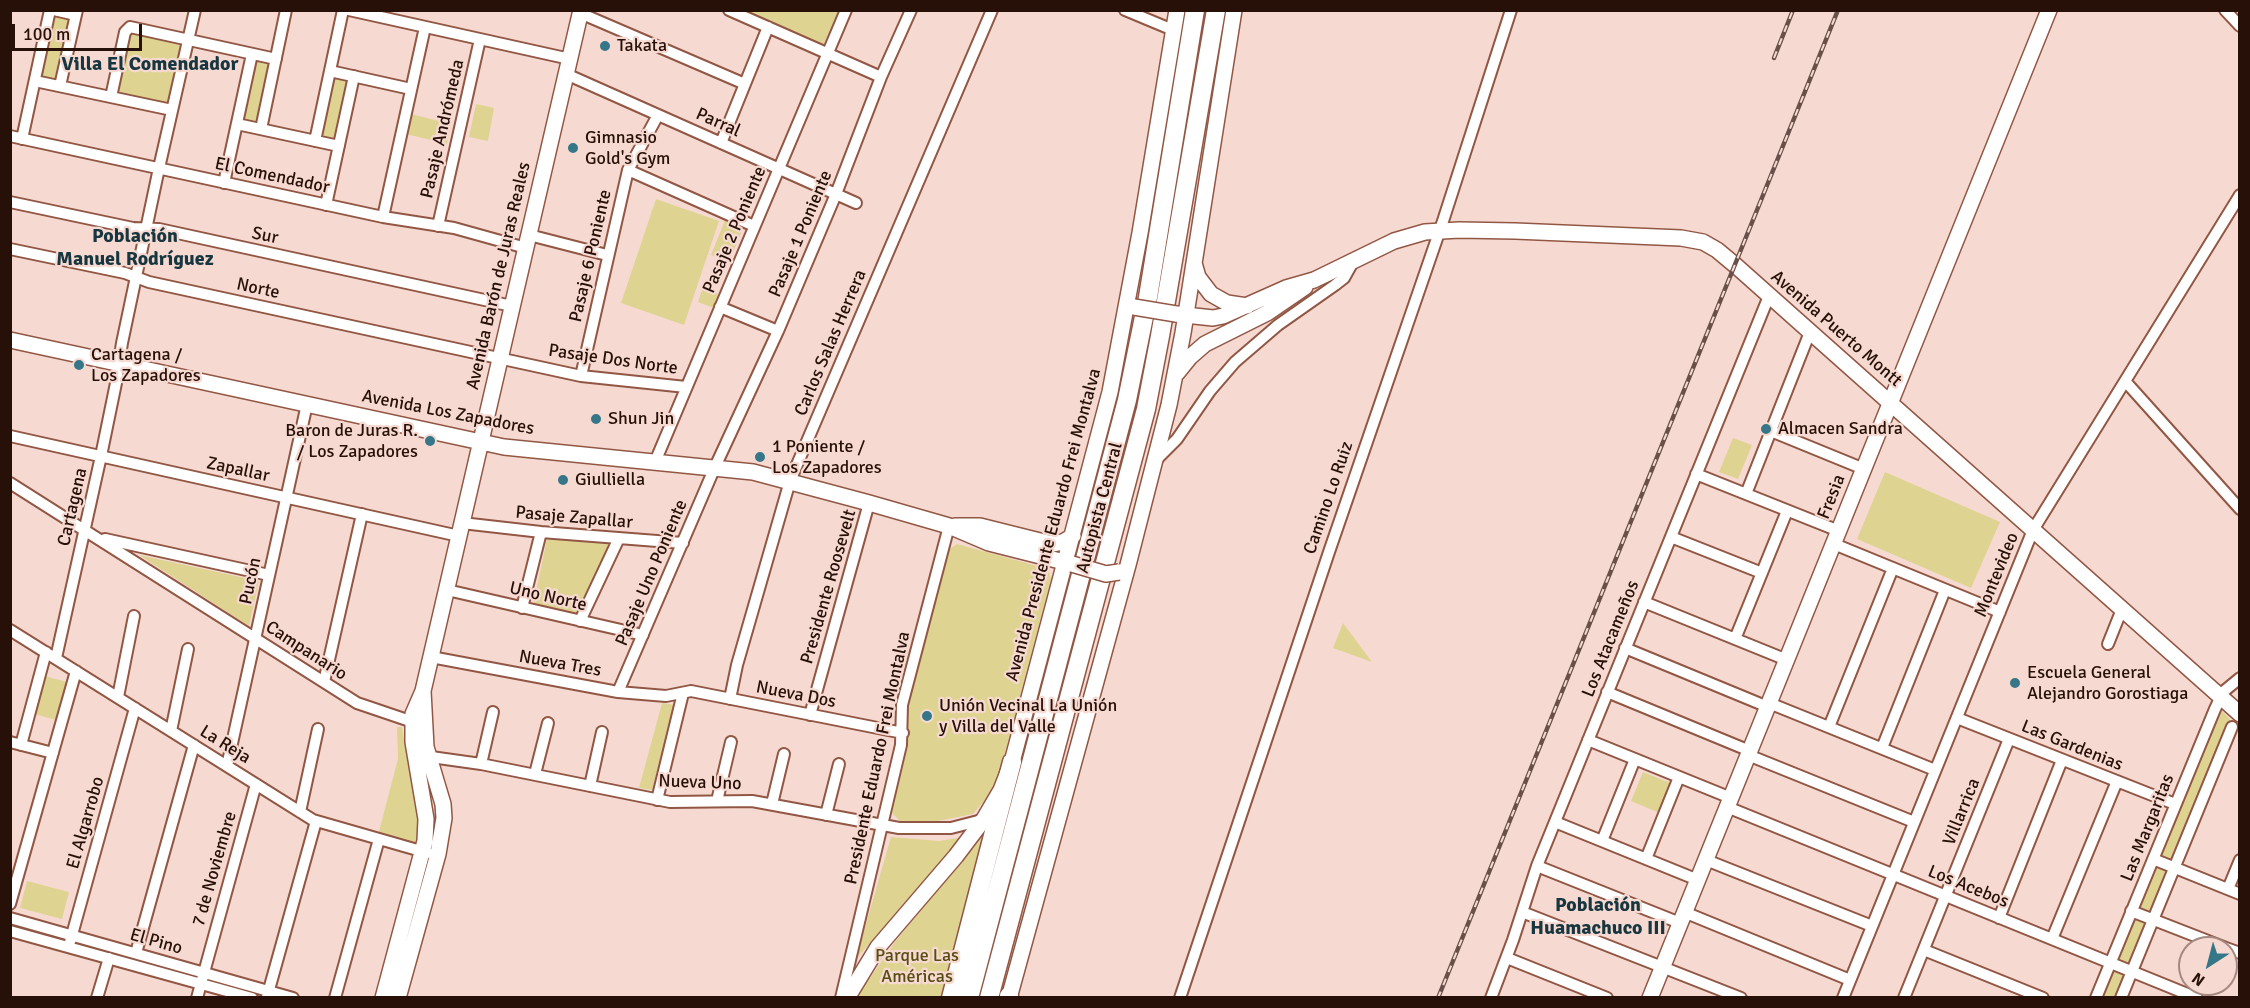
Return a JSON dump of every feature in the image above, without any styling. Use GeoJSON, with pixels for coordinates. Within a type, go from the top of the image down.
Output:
{"type":"FeatureCollection","features":[{"type":"Feature","properties":{"kind":"highway","name":"Autopista Central"},"geometry":{"type":"LineString","coordinates":[[969,998],[1127,400],[1148,297],[1195,10]]}},
{"type":"Feature","properties":{"kind":"highway","name":"Autopista Central"},"geometry":{"type":"LineString","coordinates":[[989,998],[1146,409],[1161,336],[1216,10]]}},
{"type":"Feature","properties":{"kind":"highway"},"geometry":{"type":"LineString","coordinates":[[951,998],[1012,762]]}},
{"type":"Feature","properties":{"kind":"street"},"geometry":{"type":"LineString","coordinates":[[22,139],[52,10],[76,13],[60,86]]}},
{"type":"Feature","properties":{"kind":"street","name":"Cartagena"},"geometry":{"type":"LineString","coordinates":[[16,743],[51,655],[84,530],[159,168],[195,10]]}},
{"type":"Feature","properties":{"kind":"street"},"geometry":{"type":"LineString","coordinates":[[261,129],[286,10]]}},
{"type":"Feature","properties":{"kind":"street"},"geometry":{"type":"LineString","coordinates":[[315,141],[343,10]]}},
{"type":"Feature","properties":{"kind":"street","name":"Parral"},"geometry":{"type":"LineString","coordinates":[[349,10],[388,15],[425,27],[480,39],[568,66],[658,115],[856,203]]}},
{"type":"Feature","properties":{"kind":"street","name":"Pasaje 2 Poniente"},"geometry":{"type":"LineString","coordinates":[[655,462],[846,10]]}},
{"type":"Feature","properties":{"kind":"street","name":"Pasaje 1 Poniente"},"geometry":{"type":"LineString","coordinates":[[715,467],[778,331],[836,194],[881,77],[911,10]]}},
{"type":"Feature","properties":{"kind":"street","name":"Carlos Salas Herrera"},"geometry":{"type":"LineString","coordinates":[[730,699],[737,665],[790,481],[992,10]]}},
{"type":"Feature","properties":{"kind":"street"},"geometry":{"type":"LineString","coordinates":[[1125,10],[1173,30]]}},
{"type":"Feature","properties":{"kind":"street","name":"Avenida Presidente Eduardo Frei Montalva"},"geometry":{"type":"LineString","coordinates":[[847,998],[878,947],[956,856],[984,819],[1001,790],[1012,762],[1069,564],[1073,536],[1131,307],[1177,10]]}},
{"type":"Feature","properties":{"kind":"street"},"geometry":{"type":"LineString","coordinates":[[1009,997],[1124,569],[1156,460],[1175,376],[1181,314],[1194,262],[1234,10]]}},
{"type":"Feature","properties":{"kind":"street","name":"Camino Lo Ruiz"},"geometry":{"type":"LineString","coordinates":[[1180,998],[1439,231],[1511,10]]}},
{"type":"Feature","properties":{"kind":"street","name":"Fresia"},"geometry":{"type":"LineString","coordinates":[[1650,998],[2049,10]]}},
{"type":"Feature","properties":{"kind":"street"},"geometry":{"type":"LineString","coordinates":[[2225,10],[2240,26]]}},
{"type":"Feature","properties":{"kind":"street"},"geometry":{"type":"LineString","coordinates":[[581,12],[745,84]]}},
{"type":"Feature","properties":{"kind":"street","name":"Avenida Barón de Juras Reales"},"geometry":{"type":"LineString","coordinates":[[383,998],[430,853],[444,818],[443,804],[422,755],[412,722],[415,707],[423,692],[581,12]]}},
{"type":"Feature","properties":{"kind":"street"},"geometry":{"type":"LineString","coordinates":[[735,12],[881,77]]}},
{"type":"Feature","properties":{"kind":"street"},"geometry":{"type":"LineString","coordinates":[[111,97],[125,32],[128,28],[133,27],[276,59]]}},
{"type":"Feature","properties":{"kind":"street"},"geometry":{"type":"LineString","coordinates":[[383,217],[425,27]]}},
{"type":"Feature","properties":{"kind":"street"},"geometry":{"type":"LineString","coordinates":[[721,143],[768,27]]}},
{"type":"Feature","properties":{"kind":"street","name":"Pasaje Andrómeda"},"geometry":{"type":"LineString","coordinates":[[438,226],[480,39]]}},
{"type":"Feature","properties":{"kind":"street"},"geometry":{"type":"LineString","coordinates":[[224,183],[252,54]]}},
{"type":"Feature","properties":{"kind":"street"},"geometry":{"type":"LineString","coordinates":[[330,71],[411,89]]}},
{"type":"Feature","properties":{"kind":"street"},"geometry":{"type":"LineString","coordinates":[[326,205],[354,76]]}},
{"type":"Feature","properties":{"kind":"street"},"geometry":{"type":"LineString","coordinates":[[34,81],[172,110]]}},
{"type":"Feature","properties":{"kind":"street","name":"Pasaje 6 Poniente"},"geometry":{"type":"LineString","coordinates":[[581,376],[628,170],[658,115]]}},
{"type":"Feature","properties":{"kind":"street"},"geometry":{"type":"LineString","coordinates":[[237,124],[339,146]]}},
{"type":"Feature","properties":{"kind":"street","name":"El Comendador"},"geometry":{"type":"LineString","coordinates":[[10,136],[383,217],[607,255]]}},
{"type":"Feature","properties":{"kind":"street"},"geometry":{"type":"LineString","coordinates":[[628,170],[754,226]]}},
{"type":"Feature","properties":{"kind":"street","name":"Montevideo"},"geometry":{"type":"LineString","coordinates":[[1843,998],[2033,530],[2240,195]]}},
{"type":"Feature","properties":{"kind":"street","name":"Sur"},"geometry":{"type":"LineString","coordinates":[[10,202],[133,228],[159,229],[512,306]]}},
{"type":"Feature","properties":{"kind":"street","name":"Avenida Puerto Montt"},"geometry":{"type":"LineString","coordinates":[[1175,376],[1190,357],[1205,344],[1267,313],[1314,280],[1394,241],[1415,234],[1439,231],[1537,232],[1697,240],[1717,249],[1891,403],[2220,697],[2236,720]]}},
{"type":"Feature","properties":{"kind":"street","name":"Norte"},"geometry":{"type":"LineString","coordinates":[[10,249],[125,273],[149,282],[501,358]]}},
{"type":"Feature","properties":{"kind":"street"},"geometry":{"type":"LineString","coordinates":[[1156,460],[1177,439],[1210,391],[1235,362],[1278,325],[1344,278],[1355,259]]}},
{"type":"Feature","properties":{"kind":"street"},"geometry":{"type":"LineString","coordinates":[[1194,262],[1198,277],[1211,294],[1227,303],[1250,306]]}},
{"type":"Feature","properties":{"kind":"street","name":"Avenida Puerto Montt"},"geometry":{"type":"LineString","coordinates":[[1131,307],[1181,314],[1223,316],[1250,306],[1286,288],[1314,280]]}},
{"type":"Feature","properties":{"kind":"street","name":"Los Atacameños"},"geometry":{"type":"LineString","coordinates":[[1491,998],[1507,958],[1537,866],[1768,296]]}},
{"type":"Feature","properties":{"kind":"street"},"geometry":{"type":"LineString","coordinates":[[720,307],[778,331]]}},
{"type":"Feature","properties":{"kind":"street"},"geometry":{"type":"LineString","coordinates":[[1746,494],[1810,332]]}},
{"type":"Feature","properties":{"kind":"street","name":"Avenida Los Zapadores"},"geometry":{"type":"LineString","coordinates":[[10,340],[522,450],[753,472],[869,502],[949,526],[988,543],[1106,574],[1124,569]]}},
{"type":"Feature","properties":{"kind":"street","name":"Pasaje Dos Norte"},"geometry":{"type":"LineString","coordinates":[[501,358],[581,376],[686,387]]}},
{"type":"Feature","properties":{"kind":"street"},"geometry":{"type":"LineString","coordinates":[[2125,381],[2240,509]]}},
{"type":"Feature","properties":{"kind":"street","name":"Pucón"},"geometry":{"type":"LineString","coordinates":[[227,766],[307,404]]}},
{"type":"Feature","properties":{"kind":"street"},"geometry":{"type":"LineString","coordinates":[[1771,431],[1864,469]]}},
{"type":"Feature","properties":{"kind":"street","name":"Zapallar"},"geometry":{"type":"LineString","coordinates":[[10,436],[362,514],[461,529]]}},
{"type":"Feature","properties":{"kind":"street","name":"Pasaje Uno Poniente"},"geometry":{"type":"LineString","coordinates":[[618,692],[715,467]]}},
{"type":"Feature","properties":{"kind":"street"},"geometry":{"type":"LineString","coordinates":[[1696,474],[1787,510],[1893,568],[2000,612]]}},
{"type":"Feature","properties":{"kind":"street","name":"Campanario"},"geometry":{"type":"LineString","coordinates":[[10,483],[367,708],[412,722]]}},
{"type":"Feature","properties":{"kind":"street","name":"Presidente Roosevelt"},"geometry":{"type":"LineString","coordinates":[[810,715],[869,502]]}},
{"type":"Feature","properties":{"kind":"street"},"geometry":{"type":"LineString","coordinates":[[1735,639],[1787,510]]}},
{"type":"Feature","properties":{"kind":"street"},"geometry":{"type":"LineString","coordinates":[[324,682],[362,514]]}},
{"type":"Feature","properties":{"kind":"street","name":"Avenida Los Zapadores"},"geometry":{"type":"LineString","coordinates":[[949,526],[980,526],[1052,544],[1064,542],[1073,536]]}},
{"type":"Feature","properties":{"kind":"street","name":"Presidente Eduardo Frei Montalva"},"geometry":{"type":"LineString","coordinates":[[841,998],[903,733],[902,705],[949,526]]}},
{"type":"Feature","properties":{"kind":"street","name":"Pasaje Zapallar"},"geometry":{"type":"LineString","coordinates":[[461,529],[541,532],[683,543]]}},
{"type":"Feature","properties":{"kind":"street"},"geometry":{"type":"LineString","coordinates":[[522,608],[541,532]]}},
{"type":"Feature","properties":{"kind":"street","name":"Campanario"},"geometry":{"type":"LineString","coordinates":[[97,537],[269,575]]}},
{"type":"Feature","properties":{"kind":"street"},"geometry":{"type":"LineString","coordinates":[[1671,537],[1762,573]]}},
{"type":"Feature","properties":{"kind":"street"},"geometry":{"type":"LineString","coordinates":[[580,621],[618,538]]}},
{"type":"Feature","properties":{"kind":"street"},"geometry":{"type":"LineString","coordinates":[[1829,727],[1893,568]]}},
{"type":"Feature","properties":{"kind":"street","name":"Uno Norte"},"geometry":{"type":"LineString","coordinates":[[447,590],[643,635]]}},
{"type":"Feature","properties":{"kind":"street"},"geometry":{"type":"LineString","coordinates":[[1882,748],[1945,590]]}},
{"type":"Feature","properties":{"kind":"street"},"geometry":{"type":"LineString","coordinates":[[1644,602],[1787,660]]}},
{"type":"Feature","properties":{"kind":"street"},"geometry":{"type":"LineString","coordinates":[[2108,644],[2122,609]]}},
{"type":"Feature","properties":{"kind":"street"},"geometry":{"type":"LineString","coordinates":[[118,697],[134,616]]}},
{"type":"Feature","properties":{"kind":"street","name":"La Reja"},"geometry":{"type":"LineString","coordinates":[[10,630],[316,821],[430,853]]}},
{"type":"Feature","properties":{"kind":"street"},"geometry":{"type":"LineString","coordinates":[[1625,648],[1935,770]]}},
{"type":"Feature","properties":{"kind":"street"},"geometry":{"type":"LineString","coordinates":[[171,731],[188,649]]}},
{"type":"Feature","properties":{"kind":"street","name":"Nueva Tres"},"geometry":{"type":"LineString","coordinates":[[431,657],[618,692],[666,696],[683,693]]}},
{"type":"Feature","properties":{"kind":"street"},"geometry":{"type":"LineString","coordinates":[[10,904],[14,880],[76,671]]}},
{"type":"Feature","properties":{"kind":"street","name":"Las Margaritas"},"geometry":{"type":"LineString","coordinates":[[2096,998],[2220,697],[2240,678]]}},
{"type":"Feature","properties":{"kind":"street","name":"Nueva Dos"},"geometry":{"type":"LineString","coordinates":[[683,693],[691,691],[903,733]]}},
{"type":"Feature","properties":{"kind":"street","name":"Avenida Barón de Juras Reales"},"geometry":{"type":"LineString","coordinates":[[422,755],[425,736],[423,692]]}},
{"type":"Feature","properties":{"kind":"street"},"geometry":{"type":"LineString","coordinates":[[1607,692],[1914,822]]}},
{"type":"Feature","properties":{"kind":"street"},"geometry":{"type":"LineString","coordinates":[[657,800],[683,693]]}},
{"type":"Feature","properties":{"kind":"street","name":"El Algarrobo"},"geometry":{"type":"LineString","coordinates":[[68,947],[135,708]]}},
{"type":"Feature","properties":{"kind":"street"},"geometry":{"type":"LineString","coordinates":[[482,764],[492,712]]}},
{"type":"Feature","properties":{"kind":"street","name":"Las Gardenias"},"geometry":{"type":"LineString","coordinates":[[1957,718],[2175,804]]}},
{"type":"Feature","properties":{"kind":"street"},"geometry":{"type":"LineString","coordinates":[[2121,998],[2236,720]]}},
{"type":"Feature","properties":{"kind":"street"},"geometry":{"type":"LineString","coordinates":[[535,774],[548,723]]}},
{"type":"Feature","properties":{"kind":"street"},"geometry":{"type":"LineString","coordinates":[[300,812],[318,729]]}},
{"type":"Feature","properties":{"kind":"street"},"geometry":{"type":"LineString","coordinates":[[590,786],[602,732]]}},
{"type":"Feature","properties":{"kind":"street","name":"Villarrica"},"geometry":{"type":"LineString","coordinates":[[1904,998],[2009,739]]}},
{"type":"Feature","properties":{"kind":"street","name":"Los Acebos"},"geometry":{"type":"LineString","coordinates":[[1588,740],[1679,777],[1729,803],[1893,875],[2197,998]]}},
{"type":"Feature","properties":{"kind":"street"},"geometry":{"type":"LineString","coordinates":[[717,801],[731,742]]}},
{"type":"Feature","properties":{"kind":"street"},"geometry":{"type":"LineString","coordinates":[[16,743],[53,753]]}},
{"type":"Feature","properties":{"kind":"street"},"geometry":{"type":"LineString","coordinates":[[136,953],[194,745]]}},
{"type":"Feature","properties":{"kind":"street"},"geometry":{"type":"LineString","coordinates":[[772,804],[784,754]]}},
{"type":"Feature","properties":{"kind":"street","name":"Nueva Uno"},"geometry":{"type":"LineString","coordinates":[[422,755],[535,774],[670,802],[752,801],[882,826],[951,828],[984,819]]}},
{"type":"Feature","properties":{"kind":"street"},"geometry":{"type":"LineString","coordinates":[[1602,842],[1635,759]]}},
{"type":"Feature","properties":{"kind":"street"},"geometry":{"type":"LineString","coordinates":[[1999,918],[2062,760]]}},
{"type":"Feature","properties":{"kind":"street"},"geometry":{"type":"LineString","coordinates":[[826,815],[838,764]]}},
{"type":"Feature","properties":{"kind":"street"},"geometry":{"type":"LineString","coordinates":[[1646,859],[1679,777]]}},
{"type":"Feature","properties":{"kind":"street"},"geometry":{"type":"LineString","coordinates":[[2052,939],[2117,781]]}},
{"type":"Feature","properties":{"kind":"street","name":"7 de Noviembre"},"geometry":{"type":"LineString","coordinates":[[197,998],[256,784]]}},
{"type":"Feature","properties":{"kind":"street"},"geometry":{"type":"LineString","coordinates":[[268,994],[316,821]]}},
{"type":"Feature","properties":{"kind":"street"},"geometry":{"type":"LineString","coordinates":[[1555,822],[1698,880]]}},
{"type":"Feature","properties":{"kind":"street"},"geometry":{"type":"LineString","coordinates":[[335,998],[379,839]]}},
{"type":"Feature","properties":{"kind":"street","name":"Avenida Barón de Juras Reales"},"geometry":{"type":"LineString","coordinates":[[398,998],[430,853]]}},
{"type":"Feature","properties":{"kind":"street"},"geometry":{"type":"LineString","coordinates":[[2153,859],[2240,894]]}},
{"type":"Feature","properties":{"kind":"street"},"geometry":{"type":"LineString","coordinates":[[1706,860],[1872,926]]}},
{"type":"Feature","properties":{"kind":"street"},"geometry":{"type":"LineString","coordinates":[[2228,889],[2240,860]]}},
{"type":"Feature","properties":{"kind":"street"},"geometry":{"type":"LineString","coordinates":[[1537,866],[1850,980]]}},
{"type":"Feature","properties":{"kind":"street"},"geometry":{"type":"LineString","coordinates":[[2132,911],[2195,936]]}},
{"type":"Feature","properties":{"kind":"street"},"geometry":{"type":"LineString","coordinates":[[1522,912],[1662,967],[1719,993],[1741,998]]}},
{"type":"Feature","properties":{"kind":"street","name":"El Pino"},"geometry":{"type":"LineString","coordinates":[[10,918],[136,953],[252,998]]}},
{"type":"Feature","properties":{"kind":"street","name":"El Pino"},"geometry":{"type":"LineString","coordinates":[[10,931],[109,958],[293,998]]}},
{"type":"Feature","properties":{"kind":"street"},"geometry":{"type":"LineString","coordinates":[[1924,950],[2043,998]]}},
{"type":"Feature","properties":{"kind":"street"},"geometry":{"type":"LineString","coordinates":[[97,998],[109,958]]}},
{"type":"Feature","properties":{"kind":"street"},"geometry":{"type":"LineString","coordinates":[[1507,958],[1607,998]]}},
{"type":"Feature","properties":{"kind":"green space"},"geometry":{"type":"Polygon","coordinates":[[[742,10],[839,11],[822,47],[742,10]]]}},
{"type":"Feature","properties":{"kind":"green space"},"geometry":{"type":"Polygon","coordinates":[[[54,14],[72,19],[58,80],[39,75],[54,14]]]}},
{"type":"Feature","properties":{"kind":"green space"},"geometry":{"type":"Polygon","coordinates":[[[137,31],[184,41],[170,107],[117,95],[129,33],[137,31]]]}},
{"type":"Feature","properties":{"kind":"green space"},"geometry":{"type":"Polygon","coordinates":[[[253,60],[274,65],[261,124],[239,119],[253,60]]]}},
{"type":"Feature","properties":{"kind":"green space"},"geometry":{"type":"Polygon","coordinates":[[[333,73],[351,77],[336,142],[318,137],[333,73]]]}},
{"type":"Feature","properties":{"kind":"green space"},"geometry":{"type":"Polygon","coordinates":[[[476,104],[494,108],[488,141],[469,137],[476,104]]]}},
{"type":"Feature","properties":{"kind":"green space"},"geometry":{"type":"Polygon","coordinates":[[[411,114],[451,124],[447,144],[406,134],[411,114]]]}},
{"type":"Feature","properties":{"kind":"green space"},"geometry":{"type":"Polygon","coordinates":[[[656,199],[719,221],[684,325],[621,303],[656,199]]]}},
{"type":"Feature","properties":{"kind":"green space"},"geometry":{"type":"Polygon","coordinates":[[[725,220],[743,228],[729,262],[711,255],[725,220]]]}},
{"type":"Feature","properties":{"kind":"green space"},"geometry":{"type":"Polygon","coordinates":[[[703,287],[718,294],[714,308],[698,302],[703,287]]]}},
{"type":"Feature","properties":{"kind":"green space"},"geometry":{"type":"Polygon","coordinates":[[[1733,438],[1752,445],[1738,479],[1719,472],[1733,438]]]}},
{"type":"Feature","properties":{"kind":"green space"},"geometry":{"type":"Polygon","coordinates":[[[1885,472],[2000,522],[1971,588],[1857,539],[1885,472]]]}},
{"type":"Feature","properties":{"kind":"green space"},"geometry":{"type":"Polygon","coordinates":[[[547,539],[611,544],[579,616],[533,606],[547,539]]]}},
{"type":"Feature","properties":{"kind":"green space"},"geometry":{"type":"Polygon","coordinates":[[[957,544],[1048,569],[1051,579],[996,787],[973,814],[938,821],[900,821],[892,813],[908,745],[908,700],[948,550],[957,544]]]}},
{"type":"Feature","properties":{"kind":"green space"},"geometry":{"type":"Polygon","coordinates":[[[139,555],[259,581],[249,626],[139,555]]]}},
{"type":"Feature","properties":{"kind":"green space"},"geometry":{"type":"Polygon","coordinates":[[[1343,623],[1372,662],[1333,648],[1343,623]]]}},
{"type":"Feature","properties":{"kind":"green space"},"geometry":{"type":"Polygon","coordinates":[[[44,676],[71,683],[60,721],[34,714],[44,676]]]}},
{"type":"Feature","properties":{"kind":"green space"},"geometry":{"type":"Polygon","coordinates":[[[662,703],[675,705],[652,790],[639,788],[662,703]]]}},
{"type":"Feature","properties":{"kind":"green space"},"geometry":{"type":"Polygon","coordinates":[[[2220,709],[2230,719],[2117,997],[2101,998],[2220,709]]]}},
{"type":"Feature","properties":{"kind":"green space"},"geometry":{"type":"Polygon","coordinates":[[[397,727],[402,727],[417,814],[419,831],[415,846],[378,835],[398,759],[397,727]]]}},
{"type":"Feature","properties":{"kind":"green space"},"geometry":{"type":"Polygon","coordinates":[[[1643,772],[1675,785],[1662,814],[1631,801],[1643,772]]]}},
{"type":"Feature","properties":{"kind":"green space","name":"Parque Las Américas"},"geometry":{"type":"Polygon","coordinates":[[[984,833],[941,997],[856,998],[895,942],[984,833]]]}},
{"type":"Feature","properties":{"kind":"green space"},"geometry":{"type":"Polygon","coordinates":[[[891,837],[939,841],[963,837],[856,959],[891,837]]]}},
{"type":"Feature","properties":{"kind":"green space"},"geometry":{"type":"Polygon","coordinates":[[[27,881],[69,892],[62,919],[20,908],[27,881]]]}},
{"type":"Feature","properties":{"kind":"railway"},"geometry":{"type":"LineString","coordinates":[[1774,58],[1793,10]]}},
{"type":"Feature","properties":{"kind":"railway"},"geometry":{"type":"LineString","coordinates":[[1438,998],[1838,10]]}},
{"type":"Feature","properties":{"kind":"place","name":"Takata"},"geometry":{"type":"Point","coordinates":[605,46]}},
{"type":"Feature","properties":{"kind":"place","name":"Gimnasio Gold's Gym"},"geometry":{"type":"Point","coordinates":[573,148]}},
{"type":"Feature","properties":{"kind":"place","name":"Cartagena / Los Zapadores"},"geometry":{"type":"Point","coordinates":[79,365]}},
{"type":"Feature","properties":{"kind":"place","name":"Shun Jin"},"geometry":{"type":"Point","coordinates":[596,419]}},
{"type":"Feature","properties":{"kind":"place","name":"Almacen Sandra"},"geometry":{"type":"Point","coordinates":[1766,429]}},
{"type":"Feature","properties":{"kind":"place","name":"Baron de Juras R. / Los Zapadores"},"geometry":{"type":"Point","coordinates":[430,441]}},
{"type":"Feature","properties":{"kind":"place","name":"1 Poniente / Los Zapadores"},"geometry":{"type":"Point","coordinates":[760,457]}},
{"type":"Feature","properties":{"kind":"place","name":"Giulliella"},"geometry":{"type":"Point","coordinates":[563,480]}},
{"type":"Feature","properties":{"kind":"place","name":"Escuela General Alejandro Gorostiaga"},"geometry":{"type":"Point","coordinates":[2015,683]}},
{"type":"Feature","properties":{"kind":"place","name":"Unión Vecinal La Unión y Villa del Valle"},"geometry":{"type":"Point","coordinates":[927,716]}},
{"type":"Feature","properties":{"kind":"district","name":"Villa El Comendador"},"geometry":{"type":"Point","coordinates":[150,65]}},
{"type":"Feature","properties":{"kind":"district","name":"Población Manuel Rodríguez"},"geometry":{"type":"Point","coordinates":[135,248]}},
{"type":"Feature","properties":{"kind":"district","name":"Población Huamachuco III"},"geometry":{"type":"Point","coordinates":[1598,918]}}]}
